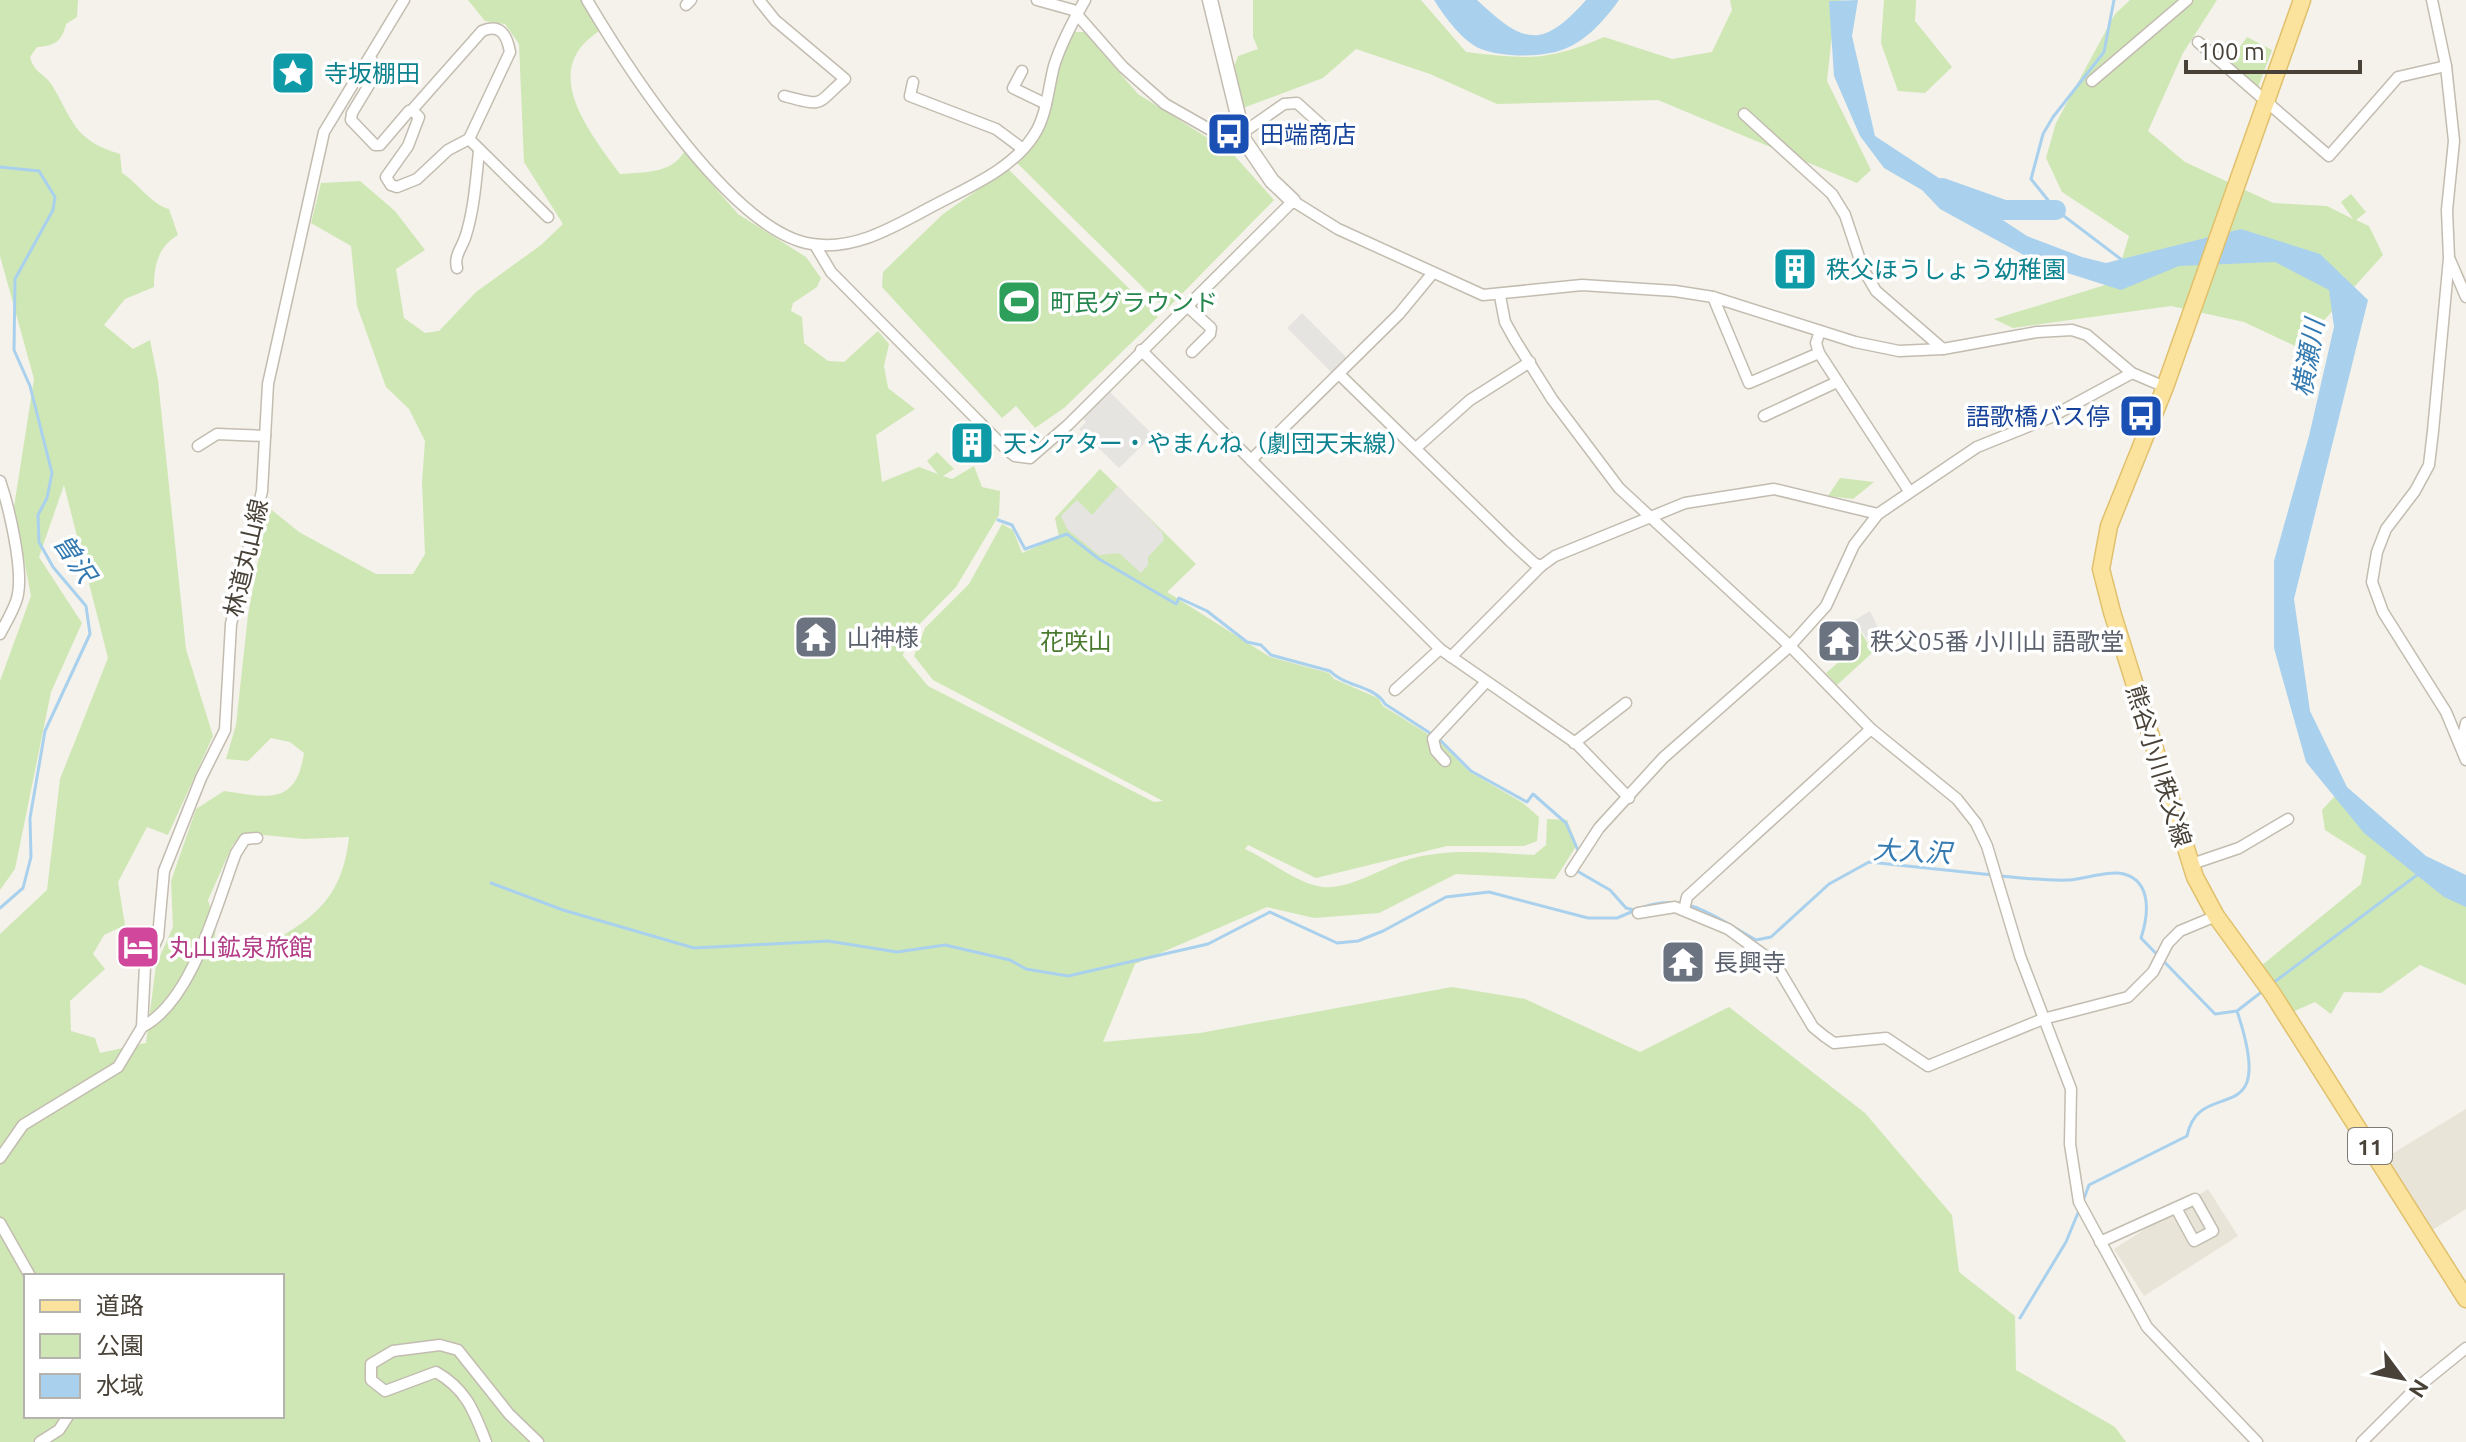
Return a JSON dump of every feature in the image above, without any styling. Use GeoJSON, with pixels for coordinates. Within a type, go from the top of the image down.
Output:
{"type":"FeatureCollection","features":[{"type":"Feature","properties":{"kind":"main road","name":"熊谷小川秩父線"},"geometry":{"type":"LineString","coordinates":[[2302,0],[2165,387],[2109,526],[2101,569],[2189,865],[2216,916],[2268,986],[2463,1288]]}},
{"type":"Feature","properties":{"kind":"street","name":"林道丸山線"},"geometry":{"type":"LineString","coordinates":[[0,1158],[23,1125],[118,1067],[142,1027],[145,966],[158,937],[164,871],[225,730],[231,624],[262,491],[268,384],[324,132],[404,0]]}},
{"type":"Feature","properties":{"kind":"street"},"geometry":{"type":"LineString","coordinates":[[587,0],[646,90],[701,162],[731,195],[753,216],[786,236],[815,245],[883,234],[1004,165],[1023,149],[1035,134],[1046,104],[1057,55],[1085,0]]}},
{"type":"Feature","properties":{"kind":"street"},"geometry":{"type":"LineString","coordinates":[[759,0],[775,20],[845,79],[823,102],[815,104],[784,96]]}},
{"type":"Feature","properties":{"kind":"street"},"geometry":{"type":"LineString","coordinates":[[1037,0],[1056,4],[1077,15],[1123,67],[1155,97],[1216,133],[1242,137],[1284,104],[1297,103],[1328,131]]}},
{"type":"Feature","properties":{"kind":"street"},"geometry":{"type":"LineString","coordinates":[[1210,0],[1242,137],[1253,157],[1293,201],[1325,222],[1394,251],[1432,274],[1471,292],[1500,296],[1582,285],[1644,287],[1713,297],[1885,349],[1943,349],[2037,332],[2072,330],[2087,335],[2132,373],[2165,387]]}},
{"type":"Feature","properties":{"kind":"street"},"geometry":{"type":"LineString","coordinates":[[2092,81],[2187,0]]}},
{"type":"Feature","properties":{"kind":"street"},"geometry":{"type":"LineString","coordinates":[[2432,0],[2446,66],[2454,141],[2447,210],[2449,258],[2429,465],[2415,491],[2386,529],[2377,552],[2372,582],[2383,612],[2446,712],[2466,760]]}},
{"type":"Feature","properties":{"kind":"street"},"geometry":{"type":"LineString","coordinates":[[371,59],[378,70],[377,75],[351,120],[375,145],[380,145],[482,31],[491,27],[500,30],[508,39],[510,52],[469,139],[448,150],[409,184],[391,185],[386,177],[401,158],[418,123],[419,117],[412,110]]}},
{"type":"Feature","properties":{"kind":"street"},"geometry":{"type":"LineString","coordinates":[[2198,42],[2329,156],[2398,77],[2446,66]]}},
{"type":"Feature","properties":{"kind":"street"},"geometry":{"type":"LineString","coordinates":[[1022,71],[1013,88],[1046,104]]}},
{"type":"Feature","properties":{"kind":"street"},"geometry":{"type":"LineString","coordinates":[[913,82],[910,96],[996,129],[1023,149]]}},
{"type":"Feature","properties":{"kind":"street"},"geometry":{"type":"LineString","coordinates":[[1744,114],[1832,194],[1845,215],[1863,269],[1876,291],[1943,349]]}},
{"type":"Feature","properties":{"kind":"street"},"geometry":{"type":"LineString","coordinates":[[469,139],[548,217]]}},
{"type":"Feature","properties":{"kind":"street"},"geometry":{"type":"LineString","coordinates":[[457,268],[456,257],[464,241],[474,199],[479,151]]}},
{"type":"Feature","properties":{"kind":"street"},"geometry":{"type":"LineString","coordinates":[[815,245],[831,272],[1015,456],[1030,458],[1068,425],[1293,201]]}},
{"type":"Feature","properties":{"kind":"street"},"geometry":{"type":"LineString","coordinates":[[2449,258],[2466,297]]}},
{"type":"Feature","properties":{"kind":"street"},"geometry":{"type":"LineString","coordinates":[[1251,460],[1399,314],[1432,274]]}},
{"type":"Feature","properties":{"kind":"street"},"geometry":{"type":"LineString","coordinates":[[1500,296],[1505,322],[1552,399],[1606,472],[1790,646],[1871,729],[1957,799],[1976,823],[2043,1019],[2071,1089],[2070,1144],[2079,1202],[2147,1327],[2257,1442]]}},
{"type":"Feature","properties":{"kind":"street"},"geometry":{"type":"LineString","coordinates":[[1713,297],[1749,383],[1819,353]]}},
{"type":"Feature","properties":{"kind":"street"},"geometry":{"type":"LineString","coordinates":[[1186,305],[1211,328],[1210,334],[1192,352]]}},
{"type":"Feature","properties":{"kind":"street"},"geometry":{"type":"LineString","coordinates":[[1820,331],[1816,343],[1819,353],[1909,491]]}},
{"type":"Feature","properties":{"kind":"street"},"geometry":{"type":"LineString","coordinates":[[1141,350],[1440,649],[1574,743],[1629,798]]}},
{"type":"Feature","properties":{"kind":"street"},"geometry":{"type":"LineString","coordinates":[[1416,448],[1470,400],[1530,362]]}},
{"type":"Feature","properties":{"kind":"street"},"geometry":{"type":"LineString","coordinates":[[1571,871],[1599,828],[1686,735],[1790,646],[1826,606],[1854,545],[1878,514],[1977,447],[2049,418],[2132,373]]}},
{"type":"Feature","properties":{"kind":"street"},"geometry":{"type":"LineString","coordinates":[[1339,374],[1522,552],[1541,566]]}},
{"type":"Feature","properties":{"kind":"street"},"geometry":{"type":"LineString","coordinates":[[1764,416],[1837,382]]}},
{"type":"Feature","properties":{"kind":"street"},"geometry":{"type":"LineString","coordinates":[[198,446],[217,434],[265,436]]}},
{"type":"Feature","properties":{"kind":"street"},"geometry":{"type":"LineString","coordinates":[[0,481],[10,507],[20,579],[18,597],[0,634]]}},
{"type":"Feature","properties":{"kind":"street"},"geometry":{"type":"LineString","coordinates":[[1451,657],[1541,566],[1580,544],[1685,503],[1774,489],[1878,514]]}},
{"type":"Feature","properties":{"kind":"street"},"geometry":{"type":"LineString","coordinates":[[1395,690],[1440,649]]}},
{"type":"Feature","properties":{"kind":"street"},"geometry":{"type":"LineString","coordinates":[[1445,761],[1436,751],[1433,739],[1486,682]]}},
{"type":"Feature","properties":{"kind":"street"},"geometry":{"type":"LineString","coordinates":[[1574,743],[1626,703]]}},
{"type":"Feature","properties":{"kind":"street"},"geometry":{"type":"LineString","coordinates":[[2461,746],[2466,723]]}},
{"type":"Feature","properties":{"kind":"street"},"geometry":{"type":"LineString","coordinates":[[1685,905],[1871,729]]}},
{"type":"Feature","properties":{"kind":"street"},"geometry":{"type":"LineString","coordinates":[[2189,865],[2239,848],[2288,819]]}},
{"type":"Feature","properties":{"kind":"street"},"geometry":{"type":"LineString","coordinates":[[142,1027],[158,1019],[193,966],[236,853],[245,839],[257,838]]}},
{"type":"Feature","properties":{"kind":"street"},"geometry":{"type":"LineString","coordinates":[[1638,913],[1685,905],[1728,929],[1775,963],[1813,1027],[1834,1043],[1886,1038],[1928,1066],[2043,1019],[2128,997],[2153,972],[2168,943],[2180,931],[2216,916]]}},
{"type":"Feature","properties":{"kind":"street"},"geometry":{"type":"LineString","coordinates":[[2100,1242],[2176,1208]]}},
{"type":"Feature","properties":{"kind":"street"},"geometry":{"type":"LineString","coordinates":[[0,1223],[29,1274]]}},
{"type":"Feature","properties":{"kind":"street"},"geometry":{"type":"LineString","coordinates":[[486,1442],[470,1400],[452,1381],[436,1372],[385,1391],[371,1380],[371,1364],[393,1351],[440,1345],[458,1350],[509,1414],[538,1442]]}},
{"type":"Feature","properties":{"kind":"street"},"geometry":{"type":"LineString","coordinates":[[2362,1442],[2413,1391],[2466,1348]]}},
{"type":"Feature","properties":{"kind":"street"},"geometry":{"type":"LineString","coordinates":[[40,1442],[59,1430],[67,1418]]}},
{"type":"Feature","properties":{"kind":"shaded area"},"geometry":{"type":"Polygon","coordinates":[[[1302,313],[1348,359],[1333,374],[1287,328],[1302,313]]]}},
{"type":"Feature","properties":{"kind":"shaded area"},"geometry":{"type":"Polygon","coordinates":[[[1110,392],[1153,435],[1119,468],[1079,429],[1086,422],[1083,419],[1110,392]]]}},
{"type":"Feature","properties":{"kind":"shaded area"},"geometry":{"type":"Polygon","coordinates":[[[1118,486],[1162,532],[1164,540],[1148,557],[1148,565],[1141,573],[1119,553],[1099,555],[1068,530],[1061,516],[1077,500],[1092,515],[1118,486]]]}},
{"type":"Feature","properties":{"kind":"shaded area"},"geometry":{"type":"Polygon","coordinates":[[[1870,611],[1887,646],[1875,652],[1855,620],[1870,611]]]}},
{"type":"Feature","properties":{"kind":"shaded area"},"geometry":{"type":"Polygon","coordinates":[[[2466,1109],[2466,1209],[2429,1232],[2385,1158],[2466,1109]]]}},
{"type":"Feature","properties":{"kind":"shaded area"},"geometry":{"type":"Polygon","coordinates":[[[2208,1189],[2238,1236],[2144,1296],[2114,1249],[2208,1189]]]}},
{"type":"Feature","properties":{"kind":"green space","name":"花咲山"},"geometry":{"type":"Polygon","coordinates":[[[0,0],[78,0],[77,17],[66,24],[60,39],[48,46],[37,47],[30,57],[34,66],[52,85],[70,119],[83,135],[120,154],[122,173],[156,203],[169,209],[178,235],[158,257],[154,287],[125,299],[104,325],[133,349],[150,340],[158,380],[186,649],[213,736],[168,835],[147,827],[118,882],[125,925],[104,935],[93,954],[105,969],[70,1001],[71,1031],[95,1038],[100,1053],[146,1043],[156,965],[173,927],[171,881],[196,809],[224,791],[266,796],[277,794],[294,783],[300,770],[304,753],[290,742],[271,738],[248,761],[226,759],[236,725],[248,615],[268,507],[299,532],[376,574],[413,574],[425,554],[422,482],[425,441],[409,409],[386,387],[357,306],[351,246],[311,223],[321,183],[360,181],[395,211],[425,250],[396,269],[404,318],[425,333],[439,331],[476,292],[541,245],[563,224],[524,162],[519,44],[505,24],[485,21],[468,0],[581,0],[601,30],[582,46],[573,63],[571,81],[575,100],[583,120],[620,174],[664,168],[684,152],[738,214],[806,257],[821,278],[817,287],[793,303],[791,311],[802,317],[804,343],[828,361],[844,362],[878,331],[889,344],[884,366],[888,388],[915,409],[876,435],[882,482],[919,467],[938,474],[927,461],[937,452],[954,469],[943,476],[952,479],[974,466],[982,487],[1000,491],[999,515],[956,587],[905,639],[903,656],[928,686],[1154,802],[1163,801],[933,680],[914,656],[925,628],[969,584],[1002,524],[1013,530],[1022,553],[1059,537],[1055,518],[1100,469],[1196,564],[1167,592],[1270,657],[1329,673],[1334,679],[1378,698],[1383,706],[1439,741],[1470,772],[1523,803],[1539,817],[1537,841],[1524,846],[1447,846],[1316,878],[1248,845],[1245,849],[1302,881],[1333,887],[1355,882],[1410,859],[1440,853],[1534,855],[1546,845],[1547,819],[1567,820],[1577,845],[1555,879],[1456,874],[1379,913],[1314,918],[1267,907],[1135,964],[1103,1042],[1200,1033],[1452,987],[1525,999],[1640,1052],[1729,1007],[1865,1113],[1952,1215],[1959,1272],[2015,1316],[2016,1370],[2115,1427],[2126,1442],[0,1442],[0,934],[47,890],[60,779],[108,658],[64,485],[39,557],[82,623],[51,692],[15,869],[0,890],[0,681],[31,596],[14,507],[34,379],[0,256],[0,0]],[[243,833],[232,846],[208,900],[216,926],[214,943],[253,952],[290,931],[319,909],[339,879],[349,837],[304,839],[243,833]]]}},
{"type":"Feature","properties":{"kind":"green space"},"geometry":{"type":"Polygon","coordinates":[[[1253,0],[1421,0],[1466,52],[1521,57],[1551,55],[1604,37],[1672,59],[1712,52],[1732,10],[1730,0],[1841,0],[1833,25],[1827,81],[1871,170],[1857,183],[1658,100],[1497,104],[1430,74],[1356,49],[1323,78],[1243,108],[1234,67],[1238,56],[1258,49],[1253,37],[1253,0]]]}},
{"type":"Feature","properties":{"kind":"green space"},"geometry":{"type":"Polygon","coordinates":[[[1884,0],[1916,0],[1915,21],[1952,67],[1925,93],[1898,91],[1881,43],[1884,0]]]}},
{"type":"Feature","properties":{"kind":"green space"},"geometry":{"type":"Polygon","coordinates":[[[2130,0],[2217,0],[2183,53],[2148,131],[2185,162],[2273,203],[2327,206],[2353,219],[2341,202],[2351,194],[2366,212],[2356,220],[2369,226],[2383,255],[2299,348],[2244,322],[2171,306],[2013,328],[1994,319],[2115,282],[2129,236],[2062,192],[2046,158],[2056,123],[2115,14],[2130,0]]]}},
{"type":"Feature","properties":{"kind":"green space","name":"町民グラウンド"},"geometry":{"type":"Polygon","coordinates":[[[1073,32],[1084,32],[1138,94],[1233,154],[1274,200],[1166,310],[1016,162],[1027,151],[1073,32]]]}},
{"type":"Feature","properties":{"kind":"green space"},"geometry":{"type":"Polygon","coordinates":[[[2247,37],[2272,50],[2257,90],[2228,64],[2247,37]]]}},
{"type":"Feature","properties":{"kind":"green space","name":"町民グラウンド"},"geometry":{"type":"Polygon","coordinates":[[[1008,169],[1158,317],[1064,408],[1035,428],[1016,406],[1002,418],[882,287],[883,272],[943,214],[1008,169]]]}},
{"type":"Feature","properties":{"kind":"green space"},"geometry":{"type":"Polygon","coordinates":[[[1840,478],[1874,482],[1853,499],[1828,496],[1840,478]]]}},
{"type":"Feature","properties":{"kind":"green space"},"geometry":{"type":"Polygon","coordinates":[[[1853,619],[1873,652],[1837,685],[1826,673],[1862,642],[1849,622],[1853,619]]]}},
{"type":"Feature","properties":{"kind":"green space"},"geometry":{"type":"Polygon","coordinates":[[[2335,796],[2466,888],[2466,985],[2420,965],[2381,993],[2344,992],[2331,1014],[2315,1002],[2290,1013],[2261,966],[2361,884],[2366,856],[2325,830],[2322,810],[2335,796]]]}},
{"type":"Feature","properties":{"kind":"water"},"geometry":{"type":"Polygon","coordinates":[[[1434,0],[1477,0],[1507,25],[1532,35],[1556,28],[1586,0],[1619,0],[1597,26],[1576,43],[1560,51],[1525,56],[1490,52],[1474,46],[1454,28],[1434,0]]]}},
{"type":"Feature","properties":{"kind":"water"},"geometry":{"type":"Polygon","coordinates":[[[1858,0],[1852,36],[1875,136],[2027,236],[2106,263],[2241,229],[2320,254],[2368,300],[2294,599],[2310,711],[2347,787],[2426,856],[2466,875],[2466,907],[2444,897],[2364,833],[2306,762],[2274,648],[2274,561],[2309,436],[2334,327],[2329,290],[2275,262],[2179,266],[2121,290],[2042,265],[1940,209],[1922,190],[1884,168],[1860,136],[1834,76],[1829,1],[1858,0]]]}},
{"type":"Feature","properties":{"kind":"waterway"},"geometry":{"type":"LineString","coordinates":[[2114,0],[2104,52],[2043,134],[2031,179],[2056,210],[2122,260]]}},
{"type":"Feature","properties":{"kind":"waterway","name":"曽沢"},"geometry":{"type":"LineString","coordinates":[[0,167],[39,171],[55,197],[53,210],[15,279],[14,350],[30,386],[52,473],[47,498],[38,515],[39,542],[53,567],[86,606],[90,634],[45,731],[30,818],[31,857],[23,888],[0,908]]}},
{"type":"Feature","properties":{"kind":"waterway"},"geometry":{"type":"LineString","coordinates":[[1942,188],[2004,210],[2056,210]]}},
{"type":"Feature","properties":{"kind":"waterway"},"geometry":{"type":"LineString","coordinates":[[998,520],[1012,525],[1025,549],[1067,534],[1099,559],[1176,604],[1179,598],[1207,611],[1247,642],[1261,645],[1271,655],[1330,671],[1343,680],[1367,689],[1433,735]]}},
{"type":"Feature","properties":{"kind":"waterway"},"geometry":{"type":"LineString","coordinates":[[1439,739],[1471,771],[1527,802],[1533,794],[1566,823],[1580,855]]}},
{"type":"Feature","properties":{"kind":"waterway","name":"大入沢"},"geometry":{"type":"LineString","coordinates":[[1644,907],[1660,903],[1689,905],[1756,940],[1771,937],[1829,884],[1869,862],[1993,875]]}},
{"type":"Feature","properties":{"kind":"waterway"},"geometry":{"type":"LineString","coordinates":[[1577,871],[1610,890],[1626,908],[1634,910]]}},
{"type":"Feature","properties":{"kind":"waterway","name":"大入沢"},"geometry":{"type":"LineString","coordinates":[[2001,876],[2060,880],[2124,874],[2140,884],[2144,892],[2146,911],[2141,938],[2215,1014],[2237,1011],[2264,990]]}},
{"type":"Feature","properties":{"kind":"waterway"},"geometry":{"type":"LineString","coordinates":[[2273,983],[2417,875]]}},
{"type":"Feature","properties":{"kind":"waterway"},"geometry":{"type":"LineString","coordinates":[[491,883],[563,910],[694,948],[828,941],[897,952],[945,945],[1010,960],[1026,969],[1068,976],[1208,944],[1270,912],[1337,943],[1358,941],[1383,931],[1446,897],[1489,892],[1588,918],[1617,918],[1636,910]]}},
{"type":"Feature","properties":{"kind":"waterway"},"geometry":{"type":"LineString","coordinates":[[2083,1201],[2089,1185],[2187,1136],[2195,1118],[2206,1108],[2233,1097],[2243,1089],[2249,1075],[2247,1050],[2237,1011]]}},
{"type":"Feature","properties":{"kind":"waterway"},"geometry":{"type":"LineString","coordinates":[[2020,1318],[2066,1242],[2080,1208]]}},
{"type":"Feature","properties":{"kind":"place","name":"寺坂棚田"},"geometry":{"type":"Point","coordinates":[293,73]}},
{"type":"Feature","properties":{"kind":"place","name":"田端商店"},"geometry":{"type":"Point","coordinates":[1229,134]}},
{"type":"Feature","properties":{"kind":"place","name":"秩父ほうしょう幼稚園"},"geometry":{"type":"Point","coordinates":[1795,269]}},
{"type":"Feature","properties":{"kind":"place","name":"町民グラウンド"},"geometry":{"type":"Point","coordinates":[1019,302]}},
{"type":"Feature","properties":{"kind":"place","name":"語歌橋バス停"},"geometry":{"type":"Point","coordinates":[2141,416]}},
{"type":"Feature","properties":{"kind":"place","name":"天シアター・やまんね（劇団天末線）"},"geometry":{"type":"Point","coordinates":[972,443]}},
{"type":"Feature","properties":{"kind":"place","name":"山神様"},"geometry":{"type":"Point","coordinates":[816,637]}},
{"type":"Feature","properties":{"kind":"place","name":"秩父05番 小川山 語歌堂"},"geometry":{"type":"Point","coordinates":[1839,641]}},
{"type":"Feature","properties":{"kind":"place","name":"丸山鉱泉旅館"},"geometry":{"type":"Point","coordinates":[138,947]}},
{"type":"Feature","properties":{"kind":"place","name":"長興寺"},"geometry":{"type":"Point","coordinates":[1683,962]}},
{"type":"Feature","properties":{"kind":"water label","name":"横瀬川"},"geometry":{"type":"Point","coordinates":[2308,358]}}]}
